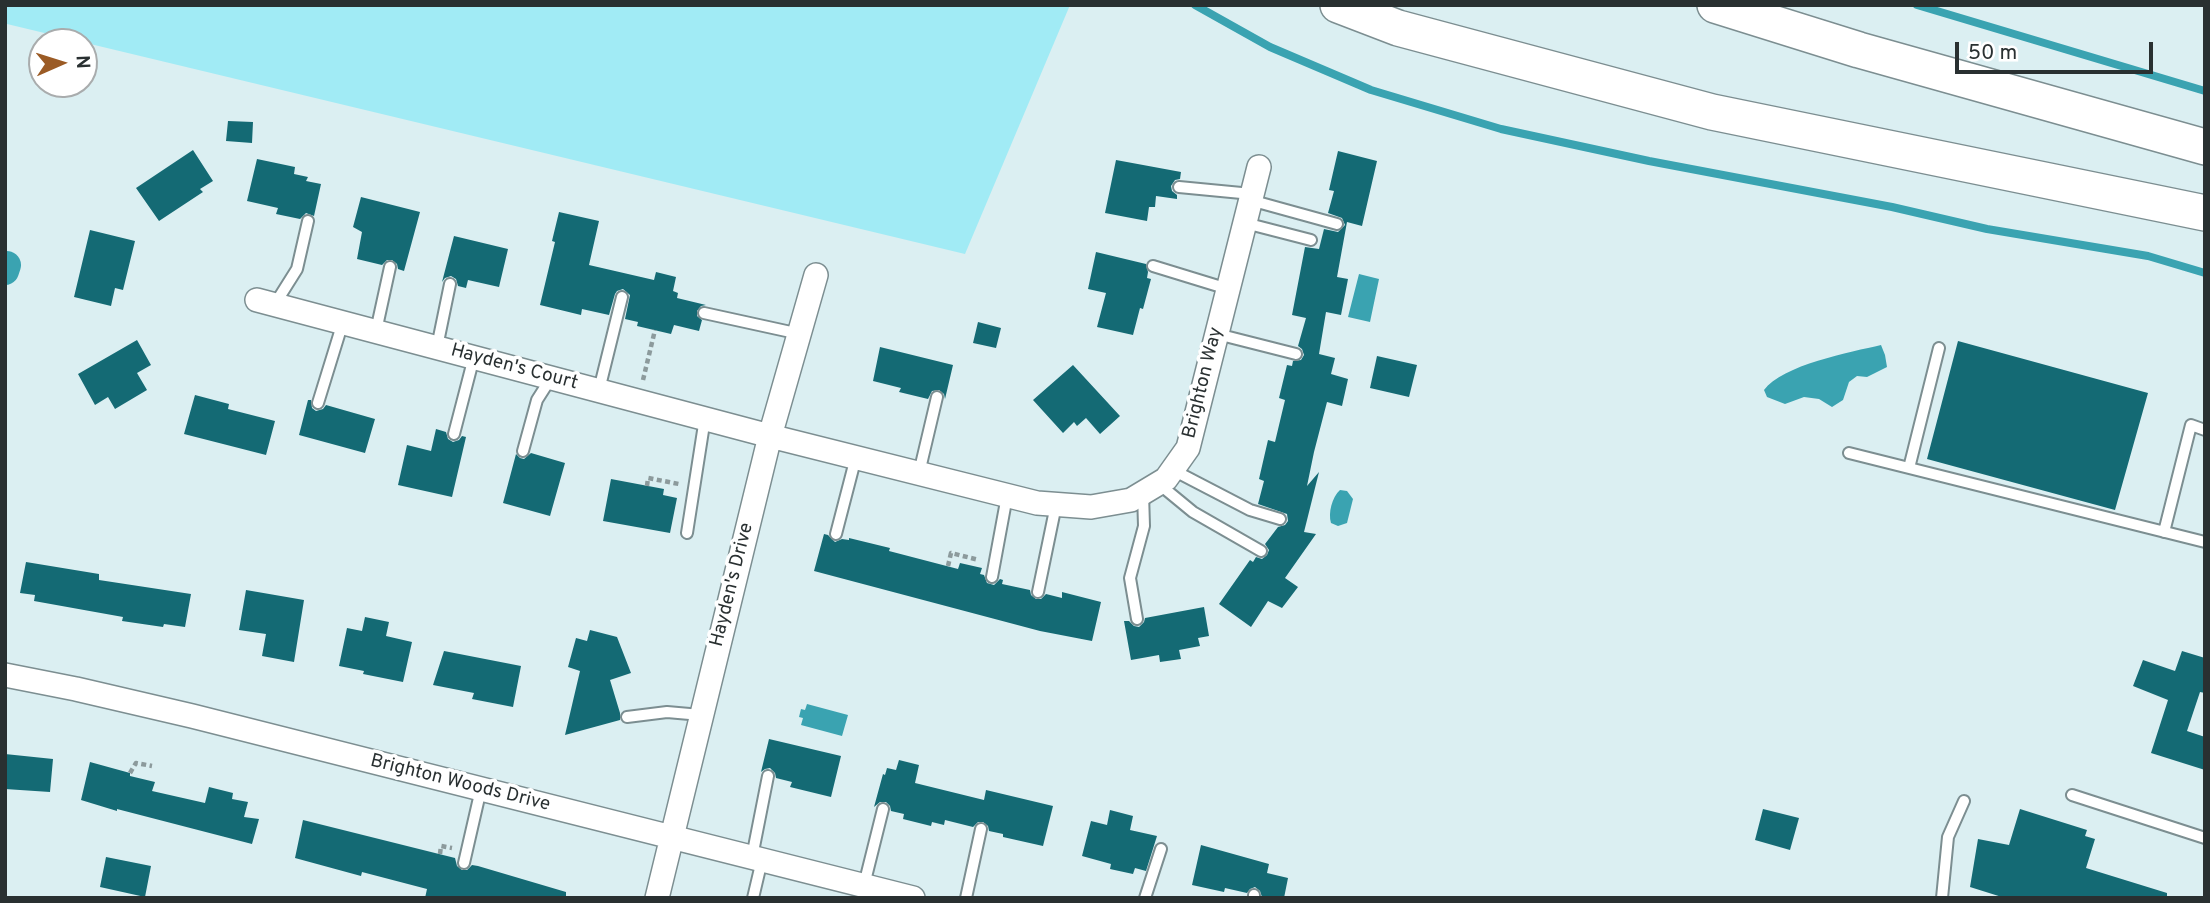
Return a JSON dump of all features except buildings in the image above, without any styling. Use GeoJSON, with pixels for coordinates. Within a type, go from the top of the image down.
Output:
{"type":"FeatureCollection","features":[{"type":"Feature","properties":{"kind":"main road"},"geometry":{"type":"LineString","coordinates":[[1338,5],[1398,28],[1712,112],[2205,213]]}},
{"type":"Feature","properties":{"kind":"main road"},"geometry":{"type":"LineString","coordinates":[[1715,5],[1859,50],[2205,147]]}},
{"type":"Feature","properties":{"kind":"street","name":"Brighton Way"},"geometry":{"type":"LineString","coordinates":[[1158,482],[1188,448],[1259,167]]}},
{"type":"Feature","properties":{"kind":"street","name":"Hayden's Drive"},"geometry":{"type":"LineString","coordinates":[[657,898],[770,436],[816,275]]}},
{"type":"Feature","properties":{"kind":"street","name":"Hayden's Court"},"geometry":{"type":"LineString","coordinates":[[266,302],[770,436]]}},
{"type":"Feature","properties":{"kind":"street"},"geometry":{"type":"LineString","coordinates":[[770,436],[1037,503],[1091,507],[1131,500],[1158,482]]}},
{"type":"Feature","properties":{"kind":"street","name":"Brighton Woods Drive"},"geometry":{"type":"LineString","coordinates":[[5,675],[168,710],[913,898]]}},
{"type":"Feature","properties":{"kind":"lane"},"geometry":{"type":"LineString","coordinates":[[1179,187],[1251,197],[1337,224]]}},
{"type":"Feature","properties":{"kind":"lane"},"geometry":{"type":"LineString","coordinates":[[266,302],[297,269],[308,221]]}},
{"type":"Feature","properties":{"kind":"lane"},"geometry":{"type":"LineString","coordinates":[[1245,223],[1311,240]]}},
{"type":"Feature","properties":{"kind":"lane"},"geometry":{"type":"LineString","coordinates":[[1153,266],[1228,289]]}},
{"type":"Feature","properties":{"kind":"lane"},"geometry":{"type":"LineString","coordinates":[[376,331],[390,267]]}},
{"type":"Feature","properties":{"kind":"lane"},"geometry":{"type":"LineString","coordinates":[[436,347],[450,284]]}},
{"type":"Feature","properties":{"kind":"lane"},"geometry":{"type":"LineString","coordinates":[[598,390],[622,297]]}},
{"type":"Feature","properties":{"kind":"lane"},"geometry":{"type":"LineString","coordinates":[[704,313],[800,334]]}},
{"type":"Feature","properties":{"kind":"lane"},"geometry":{"type":"LineString","coordinates":[[318,403],[343,323]]}},
{"type":"Feature","properties":{"kind":"lane"},"geometry":{"type":"LineString","coordinates":[[1217,334],[1296,354]]}},
{"type":"Feature","properties":{"kind":"lane"},"geometry":{"type":"LineString","coordinates":[[1909,468],[1939,348]]}},
{"type":"Feature","properties":{"kind":"lane"},"geometry":{"type":"LineString","coordinates":[[454,434],[474,357]]}},
{"type":"Feature","properties":{"kind":"lane"},"geometry":{"type":"LineString","coordinates":[[523,451],[537,400],[551,377]]}},
{"type":"Feature","properties":{"kind":"lane"},"geometry":{"type":"LineString","coordinates":[[919,473],[937,397]]}},
{"type":"Feature","properties":{"kind":"lane"},"geometry":{"type":"LineString","coordinates":[[687,533],[705,418]]}},
{"type":"Feature","properties":{"kind":"lane"},"geometry":{"type":"LineString","coordinates":[[2164,532],[2191,425],[2205,430]]}},
{"type":"Feature","properties":{"kind":"lane"},"geometry":{"type":"LineString","coordinates":[[1849,453],[2205,542]]}},
{"type":"Feature","properties":{"kind":"lane"},"geometry":{"type":"LineString","coordinates":[[836,534],[856,457]]}},
{"type":"Feature","properties":{"kind":"lane"},"geometry":{"type":"LineString","coordinates":[[1158,482],[1280,519]]}},
{"type":"Feature","properties":{"kind":"lane"},"geometry":{"type":"LineString","coordinates":[[1158,482],[1193,512],[1261,551]]}},
{"type":"Feature","properties":{"kind":"lane"},"geometry":{"type":"LineString","coordinates":[[1137,619],[1130,578],[1158,482]]}},
{"type":"Feature","properties":{"kind":"lane"},"geometry":{"type":"LineString","coordinates":[[992,577],[1007,496]]}},
{"type":"Feature","properties":{"kind":"lane"},"geometry":{"type":"LineString","coordinates":[[1038,592],[1056,505]]}},
{"type":"Feature","properties":{"kind":"lane"},"geometry":{"type":"LineString","coordinates":[[627,718],[667,712],[701,715]]}},
{"type":"Feature","properties":{"kind":"lane"},"geometry":{"type":"LineString","coordinates":[[753,898],[768,776]]}},
{"type":"Feature","properties":{"kind":"lane"},"geometry":{"type":"LineString","coordinates":[[464,863],[481,789]]}},
{"type":"Feature","properties":{"kind":"lane"},"geometry":{"type":"LineString","coordinates":[[2072,795],[2205,838]]}},
{"type":"Feature","properties":{"kind":"lane"},"geometry":{"type":"LineString","coordinates":[[1942,898],[1948,837],[1964,801]]}},
{"type":"Feature","properties":{"kind":"lane"},"geometry":{"type":"LineString","coordinates":[[864,885],[883,809]]}},
{"type":"Feature","properties":{"kind":"lane"},"geometry":{"type":"LineString","coordinates":[[966,898],[981,829]]}},
{"type":"Feature","properties":{"kind":"lane"},"geometry":{"type":"LineString","coordinates":[[1145,898],[1161,849]]}},
{"type":"Feature","properties":{"kind":"path"},"geometry":{"type":"LineString","coordinates":[[639,401],[655,330]]}},
{"type":"Feature","properties":{"kind":"path"},"geometry":{"type":"LineString","coordinates":[[647,486],[648,478],[694,487]]}},
{"type":"Feature","properties":{"kind":"path"},"geometry":{"type":"LineString","coordinates":[[948,566],[951,553],[994,564]]}},
{"type":"Feature","properties":{"kind":"path"},"geometry":{"type":"LineString","coordinates":[[130,773],[136,763],[152,766]]}},
{"type":"Feature","properties":{"kind":"shaded area"},"geometry":{"type":"Polygon","coordinates":[[[5,5],[1070,5],[965,254],[98,46],[98,28],[28,29],[7,24],[5,5]]]}},
{"type":"Feature","properties":{"kind":"shaded area"},"geometry":{"type":"Polygon","coordinates":[[[1359,274],[1379,279],[1370,322],[1348,317],[1359,274]]]}},
{"type":"Feature","properties":{"kind":"shaded area"},"geometry":{"type":"Polygon","coordinates":[[[1881,345],[1887,367],[1867,377],[1857,376],[1849,382],[1843,400],[1832,407],[1819,399],[1804,397],[1785,404],[1767,397],[1764,390],[1773,381],[1801,367],[1881,345]]]}},
{"type":"Feature","properties":{"kind":"shaded area"},"geometry":{"type":"Polygon","coordinates":[[[1340,490],[1347,491],[1353,499],[1347,523],[1338,526],[1331,523],[1330,515],[1331,505],[1340,490]]]}},
{"type":"Feature","properties":{"kind":"shaded area"},"geometry":{"type":"Polygon","coordinates":[[[807,704],[848,715],[842,736],[801,725],[801,709],[805,710],[807,704]]]}},
{"type":"Feature","properties":{"kind":"waterway"},"geometry":{"type":"LineString","coordinates":[[1195,5],[1270,47],[1371,90],[1501,129],[1649,161],[1892,207],[1987,229],[2148,256],[2205,273]]}},
{"type":"Feature","properties":{"kind":"waterway"},"geometry":{"type":"LineString","coordinates":[[1917,5],[2205,91]]}},
{"type":"Feature","properties":{"kind":"waterway"},"geometry":{"type":"LineString","coordinates":[[5,271],[7,265]]}}]}
